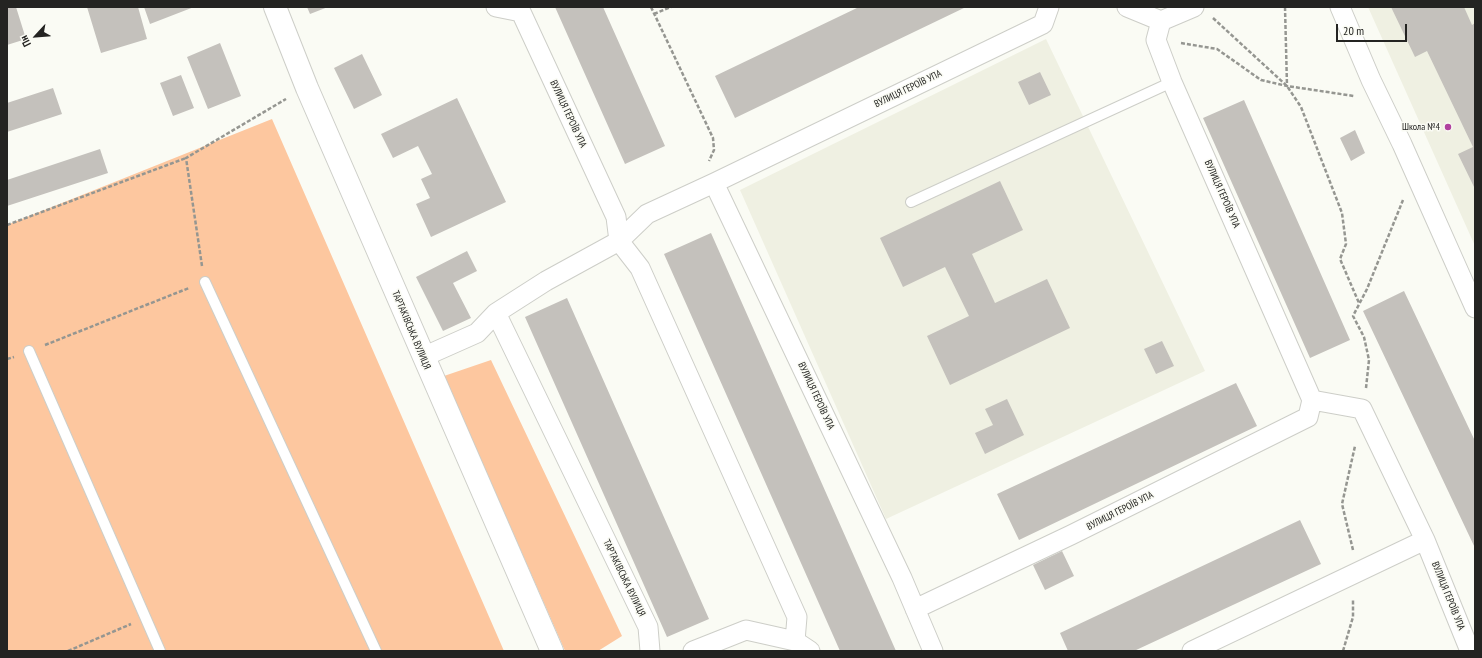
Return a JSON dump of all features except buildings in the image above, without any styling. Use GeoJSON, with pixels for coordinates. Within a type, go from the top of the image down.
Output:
{"type":"FeatureCollection","features":[{"type":"Feature","properties":{"kind":"street","name":"ТАРТАКІВСЬКА ВУЛИЦЯ"},"geometry":{"type":"LineString","coordinates":[[275,7],[307,88],[552,651]]}},
{"type":"Feature","properties":{"kind":"street","name":"ВУЛИЦЯ ГЕРОЇВ УПА"},"geometry":{"type":"LineString","coordinates":[[496,7],[521,12],[616,217],[619,241]]}},
{"type":"Feature","properties":{"kind":"street","name":"ВУЛИЦЯ ГЕРОЇВ УПА"},"geometry":{"type":"LineString","coordinates":[[423,357],[477,333],[496,313],[546,281],[619,241],[647,214],[1043,24],[1049,7]]}},
{"type":"Feature","properties":{"kind":"street"},"geometry":{"type":"LineString","coordinates":[[1127,7],[1161,21],[1194,7]]}},
{"type":"Feature","properties":{"kind":"street"},"geometry":{"type":"LineString","coordinates":[[1340,7],[1381,102],[1413,169],[1475,308]]}},
{"type":"Feature","properties":{"kind":"street"},"geometry":{"type":"LineString","coordinates":[[1156,40],[1161,21]]}},
{"type":"Feature","properties":{"kind":"street","name":"ВУЛИЦЯ ГЕРОЇВ УПА"},"geometry":{"type":"LineString","coordinates":[[916,609],[1071,535],[1308,417],[1312,400],[1172,82],[1156,40]]}},
{"type":"Feature","properties":{"kind":"street","name":"ВУЛИЦЯ ГЕРОЇВ УПА"},"geometry":{"type":"LineString","coordinates":[[714,183],[889,549],[933,651]]}},
{"type":"Feature","properties":{"kind":"street"},"geometry":{"type":"LineString","coordinates":[[619,241],[640,268],[797,617],[803,646],[746,630],[693,651]]}},
{"type":"Feature","properties":{"kind":"street","name":"ТАРТАКІВСЬКА ВУЛИЦЯ"},"geometry":{"type":"LineString","coordinates":[[496,313],[648,627],[650,651]]}},
{"type":"Feature","properties":{"kind":"street"},"geometry":{"type":"LineString","coordinates":[[1312,400],[1362,409]]}},
{"type":"Feature","properties":{"kind":"street","name":"ВУЛИЦЯ ГЕРОЇВ УПА"},"geometry":{"type":"LineString","coordinates":[[1362,409],[1425,540],[1470,651]]}},
{"type":"Feature","properties":{"kind":"street"},"geometry":{"type":"LineString","coordinates":[[1192,651],[1425,540]]}},
{"type":"Feature","properties":{"kind":"lane"},"geometry":{"type":"LineString","coordinates":[[911,202],[1172,82]]}},
{"type":"Feature","properties":{"kind":"lane"},"geometry":{"type":"LineString","coordinates":[[205,282],[376,651]]}},
{"type":"Feature","properties":{"kind":"lane"},"geometry":{"type":"LineString","coordinates":[[29,351],[144,618],[160,651]]}},
{"type":"Feature","properties":{"kind":"path"},"geometry":{"type":"LineString","coordinates":[[651,7],[713,138],[714,150],[708,162]]}},
{"type":"Feature","properties":{"kind":"path"},"geometry":{"type":"LineString","coordinates":[[654,14],[671,7]]}},
{"type":"Feature","properties":{"kind":"path"},"geometry":{"type":"LineString","coordinates":[[1285,7],[1287,86]]}},
{"type":"Feature","properties":{"kind":"path"},"geometry":{"type":"LineString","coordinates":[[1212,18],[1287,86],[1300,107],[1342,213],[1346,244],[1340,259],[1360,303]]}},
{"type":"Feature","properties":{"kind":"path"},"geometry":{"type":"LineString","coordinates":[[1156,40],[1217,49],[1261,80],[1287,86],[1381,102]]}},
{"type":"Feature","properties":{"kind":"path"},"geometry":{"type":"LineString","coordinates":[[7,225],[186,158],[307,88]]}},
{"type":"Feature","properties":{"kind":"path"},"geometry":{"type":"LineString","coordinates":[[7,359],[205,282],[186,158]]}},
{"type":"Feature","properties":{"kind":"path"},"geometry":{"type":"LineString","coordinates":[[1362,409],[1370,360],[1364,337],[1353,316],[1360,303],[1406,194],[1413,169]]}},
{"type":"Feature","properties":{"kind":"path"},"geometry":{"type":"LineString","coordinates":[[1343,651],[1353,617],[1354,552],[1342,504],[1355,445]]}},
{"type":"Feature","properties":{"kind":"path"},"geometry":{"type":"LineString","coordinates":[[68,651],[144,618]]}},
{"type":"Feature","properties":{"kind":"shaded area","name":"Школа №4"},"geometry":{"type":"Polygon","coordinates":[[[1368,7],[1475,7],[1475,246],[1368,7]]]}},
{"type":"Feature","properties":{"kind":"shaded area"},"geometry":{"type":"Polygon","coordinates":[[[1046,39],[1205,371],[886,519],[740,190],[1046,39]]]}},
{"type":"Feature","properties":{"kind":"shaded area"},"geometry":{"type":"Polygon","coordinates":[[[272,119],[504,651],[7,651],[7,225],[272,119]]]}},
{"type":"Feature","properties":{"kind":"shaded area"},"geometry":{"type":"Polygon","coordinates":[[[491,360],[622,636],[598,651],[565,651],[444,376],[491,360]]]}},
{"type":"Feature","properties":{"kind":"place","name":"Школа №4"},"geometry":{"type":"Point","coordinates":[1448,127]}}]}
